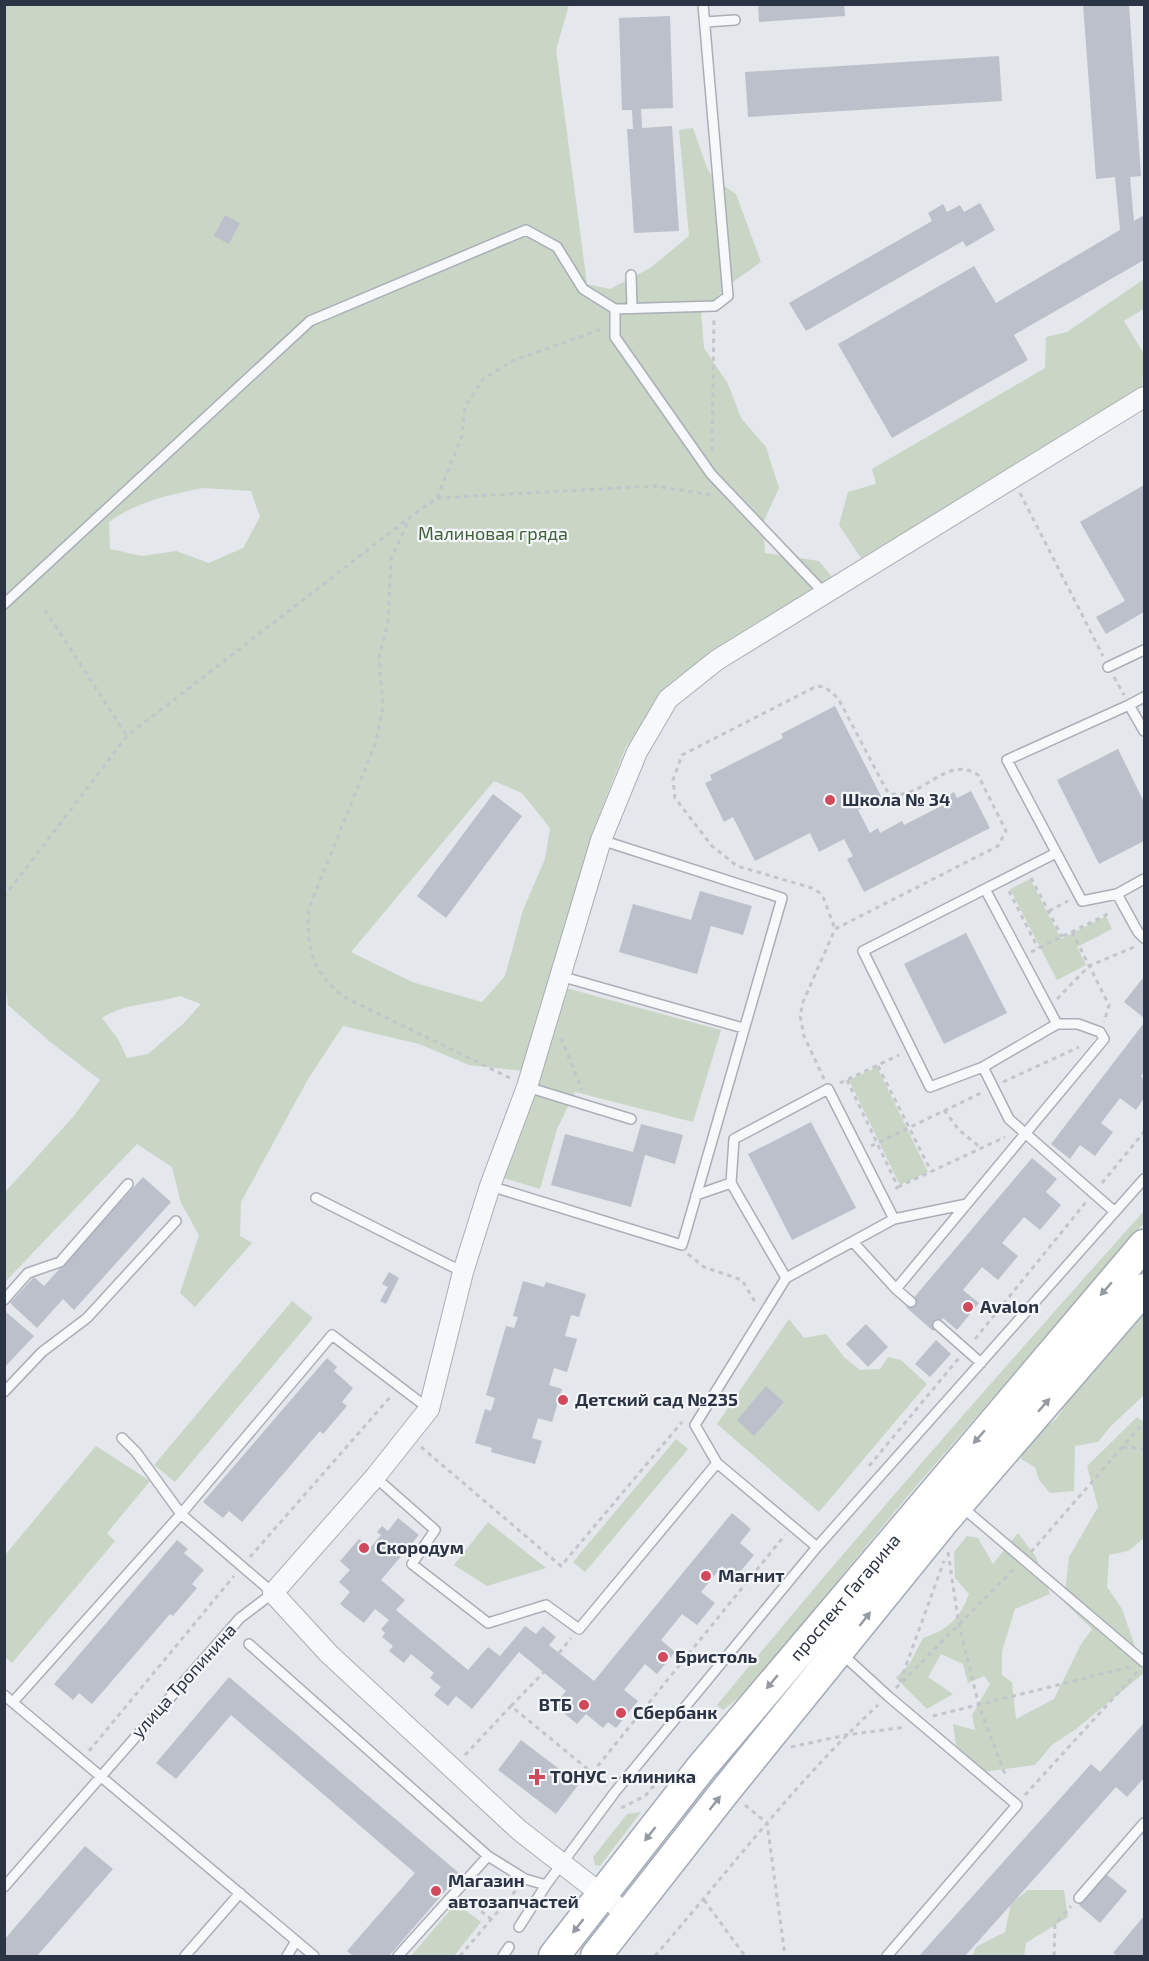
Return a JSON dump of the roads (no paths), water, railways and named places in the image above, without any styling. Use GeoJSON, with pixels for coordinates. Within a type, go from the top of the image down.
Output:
{"type":"FeatureCollection","features":[{"type":"Feature","properties":{"kind":"main road","name":"проспект Гагарина"},"geometry":{"type":"LineString","coordinates":[[554,1956],[700,1768],[1144,1245]]}},
{"type":"Feature","properties":{"kind":"main road","name":"проспект Гагарина"},"geometry":{"type":"LineString","coordinates":[[596,1956],[726,1790],[958,1504],[1144,1289]]}},
{"type":"Feature","properties":{"kind":"street"},"geometry":{"type":"LineString","coordinates":[[628,1915],[519,1830],[328,1654],[273,1593],[375,1477],[429,1409],[463,1272],[490,1186],[527,1087],[601,840],[637,752],[669,699],[717,660],[1144,397]]}},
{"type":"Feature","properties":{"kind":"lane"},"geometry":{"type":"LineString","coordinates":[[4,604],[310,321],[526,230],[557,247],[583,289],[615,309],[715,306],[728,296],[703,4]]}},
{"type":"Feature","properties":{"kind":"lane"},"geometry":{"type":"LineString","coordinates":[[705,22],[735,20]]}},
{"type":"Feature","properties":{"kind":"lane"},"geometry":{"type":"LineString","coordinates":[[631,275],[632,308]]}},
{"type":"Feature","properties":{"kind":"lane"},"geometry":{"type":"LineString","coordinates":[[615,309],[615,337],[711,474],[825,594]]}},
{"type":"Feature","properties":{"kind":"lane"},"geometry":{"type":"LineString","coordinates":[[1108,667],[1144,650]]}},
{"type":"Feature","properties":{"kind":"lane"},"geometry":{"type":"LineString","coordinates":[[1144,697],[1007,760],[1082,901],[1117,894],[1144,879]]}},
{"type":"Feature","properties":{"kind":"lane"},"geometry":{"type":"LineString","coordinates":[[1129,705],[1144,731]]}},
{"type":"Feature","properties":{"kind":"lane"},"geometry":{"type":"LineString","coordinates":[[490,1186],[682,1245],[782,898],[601,840]]}},
{"type":"Feature","properties":{"kind":"lane"},"geometry":{"type":"LineString","coordinates":[[896,1289],[967,1204],[1022,1130],[1104,1039],[1100,1032],[1078,1024],[1057,1024],[983,1066],[930,1087],[863,951],[1056,853]]}},
{"type":"Feature","properties":{"kind":"lane"},"geometry":{"type":"LineString","coordinates":[[985,889],[1057,1024]]}},
{"type":"Feature","properties":{"kind":"lane"},"geometry":{"type":"LineString","coordinates":[[1117,894],[1142,940]]}},
{"type":"Feature","properties":{"kind":"lane"},"geometry":{"type":"LineString","coordinates":[[560,976],[744,1028]]}},
{"type":"Feature","properties":{"kind":"lane"},"geometry":{"type":"LineString","coordinates":[[983,1066],[1009,1119],[1115,1212]]}},
{"type":"Feature","properties":{"kind":"lane"},"geometry":{"type":"LineString","coordinates":[[527,1087],[631,1119]]}},
{"type":"Feature","properties":{"kind":"lane"},"geometry":{"type":"LineString","coordinates":[[786,1278],[731,1183],[734,1139],[828,1089],[894,1219]]}},
{"type":"Feature","properties":{"kind":"lane"},"geometry":{"type":"LineString","coordinates":[[519,1927],[561,1863],[615,1792],[817,1547],[1144,1179]]}},
{"type":"Feature","properties":{"kind":"lane"},"geometry":{"type":"LineString","coordinates":[[696,1195],[731,1183]]}},
{"type":"Feature","properties":{"kind":"lane"},"geometry":{"type":"LineString","coordinates":[[4,1300],[28,1273],[60,1263],[128,1184]]}},
{"type":"Feature","properties":{"kind":"lane"},"geometry":{"type":"LineString","coordinates":[[316,1198],[463,1272]]}},
{"type":"Feature","properties":{"kind":"lane"},"geometry":{"type":"LineString","coordinates":[[817,1547],[717,1463],[695,1425],[786,1278],[894,1219],[967,1204]]}},
{"type":"Feature","properties":{"kind":"lane"},"geometry":{"type":"LineString","coordinates":[[4,1392],[42,1352],[87,1318],[176,1221]]}},
{"type":"Feature","properties":{"kind":"lane"},"geometry":{"type":"LineString","coordinates":[[853,1242],[911,1302]]}},
{"type":"Feature","properties":{"kind":"lane"},"geometry":{"type":"LineString","coordinates":[[938,1325],[981,1363]]}},
{"type":"Feature","properties":{"kind":"lane"},"geometry":{"type":"LineString","coordinates":[[13,1702],[180,1514],[332,1335],[429,1409]]}},
{"type":"Feature","properties":{"kind":"lane"},"geometry":{"type":"LineString","coordinates":[[122,1438],[136,1452],[180,1514],[273,1593]]}},
{"type":"Feature","properties":{"kind":"lane"},"geometry":{"type":"LineString","coordinates":[[375,1477],[435,1530],[412,1564],[488,1623],[546,1605],[579,1629],[717,1463]]}},
{"type":"Feature","properties":{"kind":"lane"},"geometry":{"type":"LineString","coordinates":[[958,1504],[1144,1663]]}},
{"type":"Feature","properties":{"kind":"lane","name":"улица Тропинина"},"geometry":{"type":"LineString","coordinates":[[4,1887],[240,1618],[273,1593]]}},
{"type":"Feature","properties":{"kind":"lane"},"geometry":{"type":"LineString","coordinates":[[249,1644],[488,1856],[525,1879],[546,1885]]}},
{"type":"Feature","properties":{"kind":"lane"},"geometry":{"type":"LineString","coordinates":[[839,1652],[1017,1805],[887,1956]]}},
{"type":"Feature","properties":{"kind":"lane"},"geometry":{"type":"LineString","coordinates":[[4,1695],[314,1956]]}},
{"type":"Feature","properties":{"kind":"lane"},"geometry":{"type":"LineString","coordinates":[[1078,1898],[1144,1823]]}},
{"type":"Feature","properties":{"kind":"lane"},"geometry":{"type":"LineString","coordinates":[[398,1956],[488,1856]]}},
{"type":"Feature","properties":{"kind":"lane"},"geometry":{"type":"LineString","coordinates":[[185,1956],[240,1893]]}},
{"type":"Feature","properties":{"kind":"lane"},"geometry":{"type":"LineString","coordinates":[[287,1956],[296,1941]]}},
{"type":"Feature","properties":{"kind":"lane"},"geometry":{"type":"LineString","coordinates":[[503,1956],[509,1947]]}},
{"type":"Feature","properties":{"kind":"place","name":"Школа № 34"},"geometry":{"type":"Point","coordinates":[830,800]}},
{"type":"Feature","properties":{"kind":"place","name":"Avalon"},"geometry":{"type":"Point","coordinates":[968,1307]}},
{"type":"Feature","properties":{"kind":"place","name":"Детский сад №235"},"geometry":{"type":"Point","coordinates":[563,1400]}},
{"type":"Feature","properties":{"kind":"place","name":"Скородум"},"geometry":{"type":"Point","coordinates":[364,1548]}},
{"type":"Feature","properties":{"kind":"place","name":"Магнит"},"geometry":{"type":"Point","coordinates":[706,1576]}},
{"type":"Feature","properties":{"kind":"place","name":"Бристоль"},"geometry":{"type":"Point","coordinates":[663,1657]}},
{"type":"Feature","properties":{"kind":"place","name":"ВТБ"},"geometry":{"type":"Point","coordinates":[584,1705]}},
{"type":"Feature","properties":{"kind":"place","name":"Сбербанк"},"geometry":{"type":"Point","coordinates":[621,1713]}},
{"type":"Feature","properties":{"kind":"place","name":"ТОНУС - клиника"},"geometry":{"type":"Point","coordinates":[537,1777]}},
{"type":"Feature","properties":{"kind":"place","name":"Магазин автозапчастей"},"geometry":{"type":"Point","coordinates":[436,1891]}},
{"type":"Feature","properties":{"kind":"park label","name":"Малиновая гряда"},"geometry":{"type":"Point","coordinates":[493,534]}}]}
